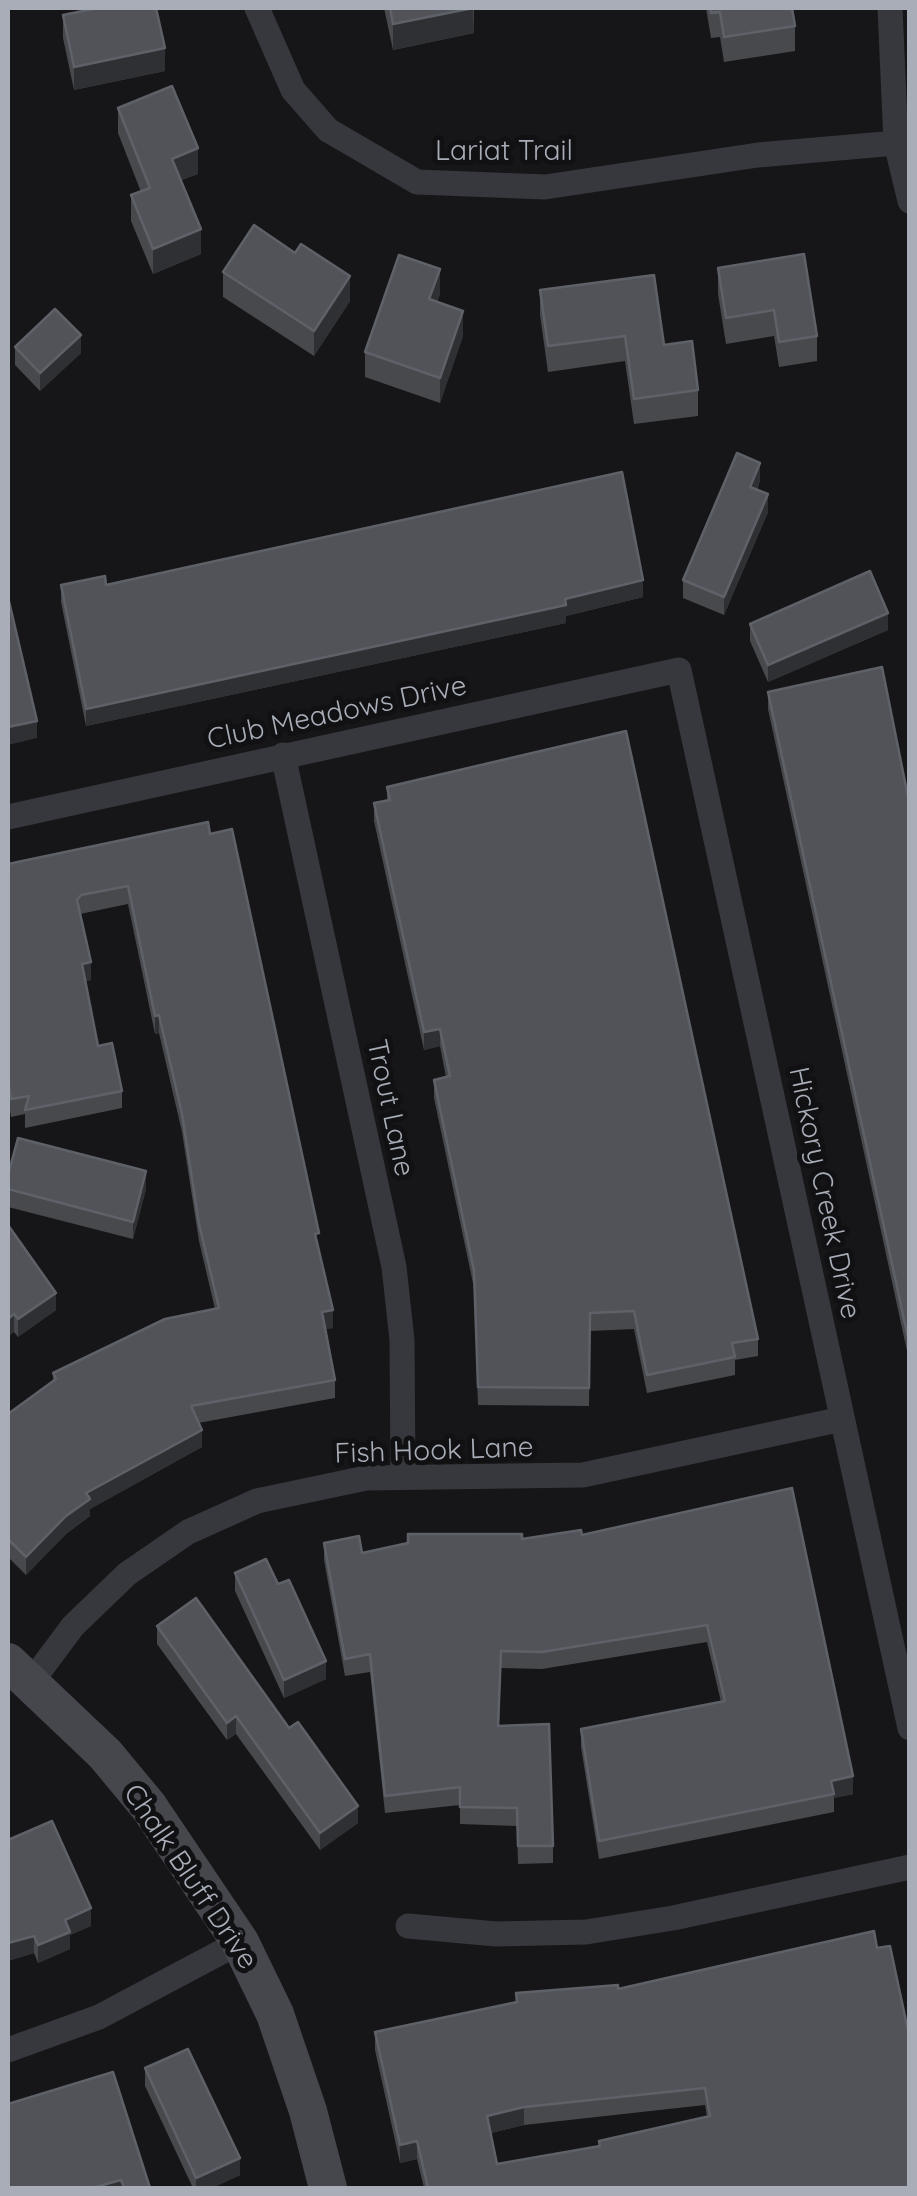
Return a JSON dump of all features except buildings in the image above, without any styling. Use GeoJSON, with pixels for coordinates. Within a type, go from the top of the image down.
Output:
{"type":"FeatureCollection","features":[{"type":"Feature","properties":{"kind":"street","name":"Lariat Trail"},"geometry":{"type":"LineString","coordinates":[[257,8],[293,90],[328,130],[417,182],[545,187],[758,155],[896,143]]}},
{"type":"Feature","properties":{"kind":"street"},"geometry":{"type":"LineString","coordinates":[[890,8],[896,143],[910,201]]}},
{"type":"Feature","properties":{"kind":"street","name":"Club Meadows Drive"},"geometry":{"type":"LineString","coordinates":[[8,817],[679,670]]}},
{"type":"Feature","properties":{"kind":"street","name":"Hickory Creek Drive"},"geometry":{"type":"LineString","coordinates":[[679,670],[910,1728]]}},
{"type":"Feature","properties":{"kind":"street","name":"Trout Lane"},"geometry":{"type":"LineString","coordinates":[[283,756],[394,1266],[402,1340],[403,1477]]}},
{"type":"Feature","properties":{"kind":"street","name":"Fish Hook Lane"},"geometry":{"type":"LineString","coordinates":[[20,1671],[55,1646],[99,1598],[188,1532],[292,1490],[403,1477],[582,1475],[842,1419]]}},
{"type":"Feature","properties":{"kind":"street","name":"Chalk Bluff Drive"},"geometry":{"type":"LineString","coordinates":[[20,1671],[105,1754],[149,1807],[240,1942],[275,2014],[308,2111],[328,2188]]}},
{"type":"Feature","properties":{"kind":"street"},"geometry":{"type":"LineString","coordinates":[[408,1926],[496,1934],[586,1932],[673,1918],[910,1867]]}},
{"type":"Feature","properties":{"kind":"street"},"geometry":{"type":"LineString","coordinates":[[8,2050],[99,2017],[240,1942]]}}]}
